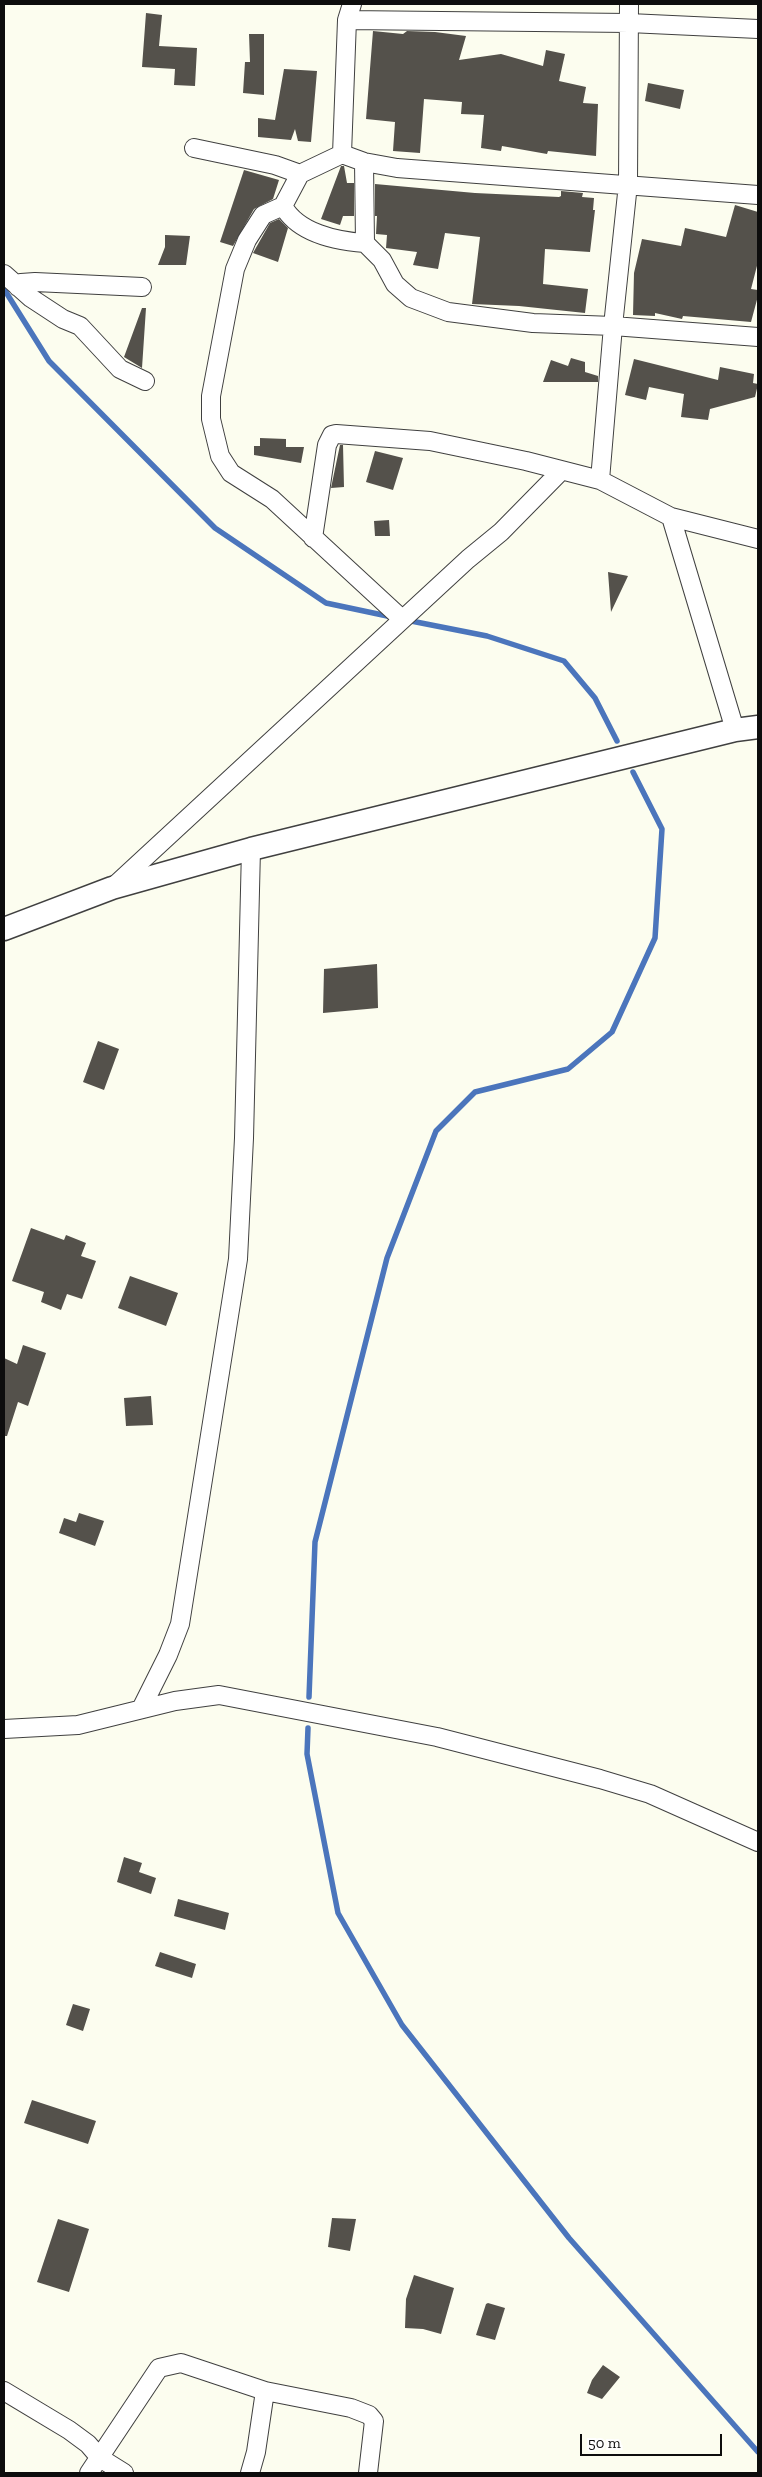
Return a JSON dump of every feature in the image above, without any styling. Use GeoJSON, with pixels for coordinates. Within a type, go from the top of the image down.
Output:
{"type":"FeatureCollection","features":[{"type":"Feature","properties":{"kind":"street"},"geometry":{"type":"LineString","coordinates":[[600,480],[613,326],[628,184],[629,4]]}},
{"type":"Feature","properties":{"kind":"street"},"geometry":{"type":"LineString","coordinates":[[342,154],[350,12],[629,22],[758,29]]}},
{"type":"Feature","properties":{"kind":"street"},"geometry":{"type":"LineString","coordinates":[[194,148],[275,165],[300,174]]}},
{"type":"Feature","properties":{"kind":"street"},"geometry":{"type":"LineString","coordinates":[[402,619],[272,499],[231,473],[225,467],[220,456],[210,407],[235,269],[253,228],[263,215],[283,206],[300,174],[342,154],[364,162],[397,168],[758,195]]}},
{"type":"Feature","properties":{"kind":"street"},"geometry":{"type":"LineString","coordinates":[[364,162],[365,243]]}},
{"type":"Feature","properties":{"kind":"street"},"geometry":{"type":"LineString","coordinates":[[283,206],[300,225],[345,242],[365,243],[382,260],[395,284],[405,294],[448,312],[533,323],[613,326],[758,337]]}},
{"type":"Feature","properties":{"kind":"street"},"geometry":{"type":"LineString","coordinates":[[4,274],[18,287],[56,314],[80,326],[120,370],[145,382]]}},
{"type":"Feature","properties":{"kind":"street"},"geometry":{"type":"LineString","coordinates":[[18,287],[21,283],[35,282],[142,287]]}},
{"type":"Feature","properties":{"kind":"street"},"geometry":{"type":"LineString","coordinates":[[313,538],[327,445],[332,436],[336,434],[430,440],[526,461],[561,472],[600,480],[671,517],[758,539]]}},
{"type":"Feature","properties":{"kind":"street"},"geometry":{"type":"LineString","coordinates":[[112,888],[402,619],[479,549],[501,532],[561,472]]}},
{"type":"Feature","properties":{"kind":"street"},"geometry":{"type":"LineString","coordinates":[[671,517],[735,730]]}},
{"type":"Feature","properties":{"kind":"street"},"geometry":{"type":"LineString","coordinates":[[4,929],[112,888],[251,849],[735,730],[758,727]]}},
{"type":"Feature","properties":{"kind":"street"},"geometry":{"type":"LineString","coordinates":[[141,1710],[168,1655],[180,1624],[238,1259],[244,1138],[251,849]]}},
{"type":"Feature","properties":{"kind":"street"},"geometry":{"type":"LineString","coordinates":[[4,1729],[78,1725],[175,1701],[219,1695],[437,1737],[650,1794],[758,1842]]}},
{"type":"Feature","properties":{"kind":"street"},"geometry":{"type":"LineString","coordinates":[[89,2473],[159,2368],[181,2363],[265,2391],[351,2408],[369,2415],[374,2421],[368,2473]]}},
{"type":"Feature","properties":{"kind":"street"},"geometry":{"type":"LineString","coordinates":[[4,2391],[69,2430],[88,2444],[100,2458],[124,2473]]}},
{"type":"Feature","properties":{"kind":"street"},"geometry":{"type":"LineString","coordinates":[[250,2473],[256,2452],[265,2391]]}},
{"type":"Feature","properties":{"kind":"building"},"geometry":{"type":"Polygon","coordinates":[[[146,13],[162,15],[159,46],[197,48],[195,86],[174,85],[175,69],[142,67],[146,13]]]}},
{"type":"Feature","properties":{"kind":"building"},"geometry":{"type":"Polygon","coordinates":[[[373,31],[403,34],[407,31],[435,32],[466,36],[459,60],[501,54],[543,66],[546,50],[565,54],[559,81],[586,87],[583,103],[598,104],[596,156],[548,151],[547,154],[502,146],[501,151],[481,148],[484,115],[461,114],[462,102],[424,99],[420,153],[393,151],[395,122],[366,119],[373,31]]]}},
{"type":"Feature","properties":{"kind":"building"},"geometry":{"type":"Polygon","coordinates":[[[249,34],[264,34],[264,95],[243,93],[245,62],[250,62],[249,34]]]}},
{"type":"Feature","properties":{"kind":"building"},"geometry":{"type":"Polygon","coordinates":[[[284,69],[317,71],[311,142],[298,141],[295,129],[291,140],[258,137],[258,118],[275,120],[284,69]]]}},
{"type":"Feature","properties":{"kind":"building"},"geometry":{"type":"Polygon","coordinates":[[[648,83],[684,90],[680,109],[645,101],[648,83]]]}},
{"type":"Feature","properties":{"kind":"building"},"geometry":{"type":"Polygon","coordinates":[[[341,166],[344,166],[347,183],[354,183],[354,216],[343,216],[340,225],[321,219],[341,166]]]}},
{"type":"Feature","properties":{"kind":"building"},"geometry":{"type":"Polygon","coordinates":[[[244,170],[279,180],[273,199],[254,209],[233,246],[220,242],[244,170]]]}},
{"type":"Feature","properties":{"kind":"building"},"geometry":{"type":"Polygon","coordinates":[[[375,184],[475,193],[559,197],[561,196],[561,191],[583,193],[582,197],[594,198],[593,210],[595,210],[590,252],[545,249],[543,284],[588,289],[585,313],[519,306],[472,304],[480,237],[445,233],[438,269],[413,265],[417,252],[386,248],[387,235],[376,234],[375,184]]]}},
{"type":"Feature","properties":{"kind":"building"},"geometry":{"type":"Polygon","coordinates":[[[735,205],[758,212],[758,262],[751,289],[758,290],[758,296],[751,322],[683,316],[682,319],[655,313],[655,316],[633,315],[634,273],[642,239],[681,246],[685,228],[726,237],[735,205]]]}},
{"type":"Feature","properties":{"kind":"building"},"geometry":{"type":"Polygon","coordinates":[[[279,219],[288,228],[278,262],[253,253],[270,223],[279,219]]]}},
{"type":"Feature","properties":{"kind":"building"},"geometry":{"type":"Polygon","coordinates":[[[165,235],[190,236],[186,265],[158,265],[165,247],[165,235]]]}},
{"type":"Feature","properties":{"kind":"building"},"geometry":{"type":"Polygon","coordinates":[[[142,308],[146,308],[142,368],[124,357],[142,308]]]}},
{"type":"Feature","properties":{"kind":"building"},"geometry":{"type":"Polygon","coordinates":[[[571,358],[585,362],[585,372],[598,376],[598,382],[543,382],[551,360],[568,366],[571,358]]]}},
{"type":"Feature","properties":{"kind":"building"},"geometry":{"type":"Polygon","coordinates":[[[634,359],[718,380],[720,367],[754,374],[753,383],[758,384],[755,397],[710,409],[708,420],[681,417],[684,394],[649,387],[646,400],[625,395],[634,359]]]}},
{"type":"Feature","properties":{"kind":"building"},"geometry":{"type":"Polygon","coordinates":[[[260,438],[286,439],[286,447],[304,447],[301,463],[254,455],[254,446],[260,446],[260,438]]]}},
{"type":"Feature","properties":{"kind":"building"},"geometry":{"type":"Polygon","coordinates":[[[340,445],[343,445],[344,487],[331,488],[340,445]]]}},
{"type":"Feature","properties":{"kind":"building"},"geometry":{"type":"Polygon","coordinates":[[[375,451],[403,458],[393,490],[366,482],[375,451]]]}},
{"type":"Feature","properties":{"kind":"building"},"geometry":{"type":"Polygon","coordinates":[[[389,520],[390,536],[375,536],[374,521],[389,520]]]}},
{"type":"Feature","properties":{"kind":"building"},"geometry":{"type":"Polygon","coordinates":[[[608,572],[628,576],[611,612],[608,572]]]}},
{"type":"Feature","properties":{"kind":"building"},"geometry":{"type":"Polygon","coordinates":[[[377,964],[378,1008],[323,1013],[324,969],[377,964]]]}},
{"type":"Feature","properties":{"kind":"building"},"geometry":{"type":"Polygon","coordinates":[[[98,1041],[119,1049],[104,1090],[83,1082],[98,1041]]]}},
{"type":"Feature","properties":{"kind":"building"},"geometry":{"type":"Polygon","coordinates":[[[31,1228],[64,1240],[66,1235],[86,1243],[81,1256],[96,1261],[82,1299],[67,1294],[61,1310],[41,1302],[44,1292],[12,1281],[31,1228]]]}},
{"type":"Feature","properties":{"kind":"building"},"geometry":{"type":"Polygon","coordinates":[[[130,1276],[178,1293],[166,1326],[118,1308],[130,1276]]]}},
{"type":"Feature","properties":{"kind":"building"},"geometry":{"type":"Polygon","coordinates":[[[23,1345],[46,1353],[28,1406],[18,1402],[7,1436],[4,1436],[4,1358],[17,1364],[23,1345]]]}},
{"type":"Feature","properties":{"kind":"building"},"geometry":{"type":"Polygon","coordinates":[[[151,1396],[153,1425],[126,1426],[124,1398],[151,1396]]]}},
{"type":"Feature","properties":{"kind":"building"},"geometry":{"type":"Polygon","coordinates":[[[79,1513],[104,1521],[95,1546],[59,1533],[64,1518],[76,1522],[79,1513]]]}},
{"type":"Feature","properties":{"kind":"building"},"geometry":{"type":"Polygon","coordinates":[[[124,1857],[142,1863],[139,1872],[156,1878],[151,1894],[117,1882],[124,1857]]]}},
{"type":"Feature","properties":{"kind":"building"},"geometry":{"type":"Polygon","coordinates":[[[178,1899],[229,1913],[225,1930],[174,1916],[178,1899]]]}},
{"type":"Feature","properties":{"kind":"building"},"geometry":{"type":"Polygon","coordinates":[[[160,1952],[196,1964],[192,1978],[155,1966],[160,1952]]]}},
{"type":"Feature","properties":{"kind":"building"},"geometry":{"type":"Polygon","coordinates":[[[73,2004],[90,2009],[83,2031],[66,2025],[73,2004]]]}},
{"type":"Feature","properties":{"kind":"building"},"geometry":{"type":"Polygon","coordinates":[[[32,2100],[96,2121],[88,2144],[24,2123],[32,2100]]]}},
{"type":"Feature","properties":{"kind":"building"},"geometry":{"type":"Polygon","coordinates":[[[332,2218],[356,2219],[350,2251],[328,2247],[332,2218]]]}},
{"type":"Feature","properties":{"kind":"building"},"geometry":{"type":"Polygon","coordinates":[[[58,2219],[89,2229],[69,2292],[37,2282],[58,2219]]]}},
{"type":"Feature","properties":{"kind":"building"},"geometry":{"type":"Polygon","coordinates":[[[414,2275],[454,2288],[441,2334],[423,2329],[405,2328],[406,2299],[414,2275]]]}},
{"type":"Feature","properties":{"kind":"building"},"geometry":{"type":"Polygon","coordinates":[[[486,2304],[505,2308],[495,2340],[476,2335],[486,2304]]]}},
{"type":"Feature","properties":{"kind":"building"},"geometry":{"type":"Polygon","coordinates":[[[603,2365],[620,2377],[602,2399],[587,2393],[592,2380],[603,2365]]]}},
{"type":"Feature","properties":{"kind":"waterway"},"geometry":{"type":"LineString","coordinates":[[4,289],[49,361],[215,528],[326,603],[392,617]]}},
{"type":"Feature","properties":{"kind":"waterway"},"geometry":{"type":"LineString","coordinates":[[406,620],[487,636],[564,661],[595,698],[617,741]]}},
{"type":"Feature","properties":{"kind":"waterway"},"geometry":{"type":"LineString","coordinates":[[309,1697],[315,1542],[387,1258],[436,1131],[475,1092],[568,1069],[612,1032],[655,938],[662,829],[633,772]]}},
{"type":"Feature","properties":{"kind":"waterway"},"geometry":{"type":"LineString","coordinates":[[308,1728],[307,1754],[338,1913],[402,2025],[569,2238],[758,2452]]}}]}
